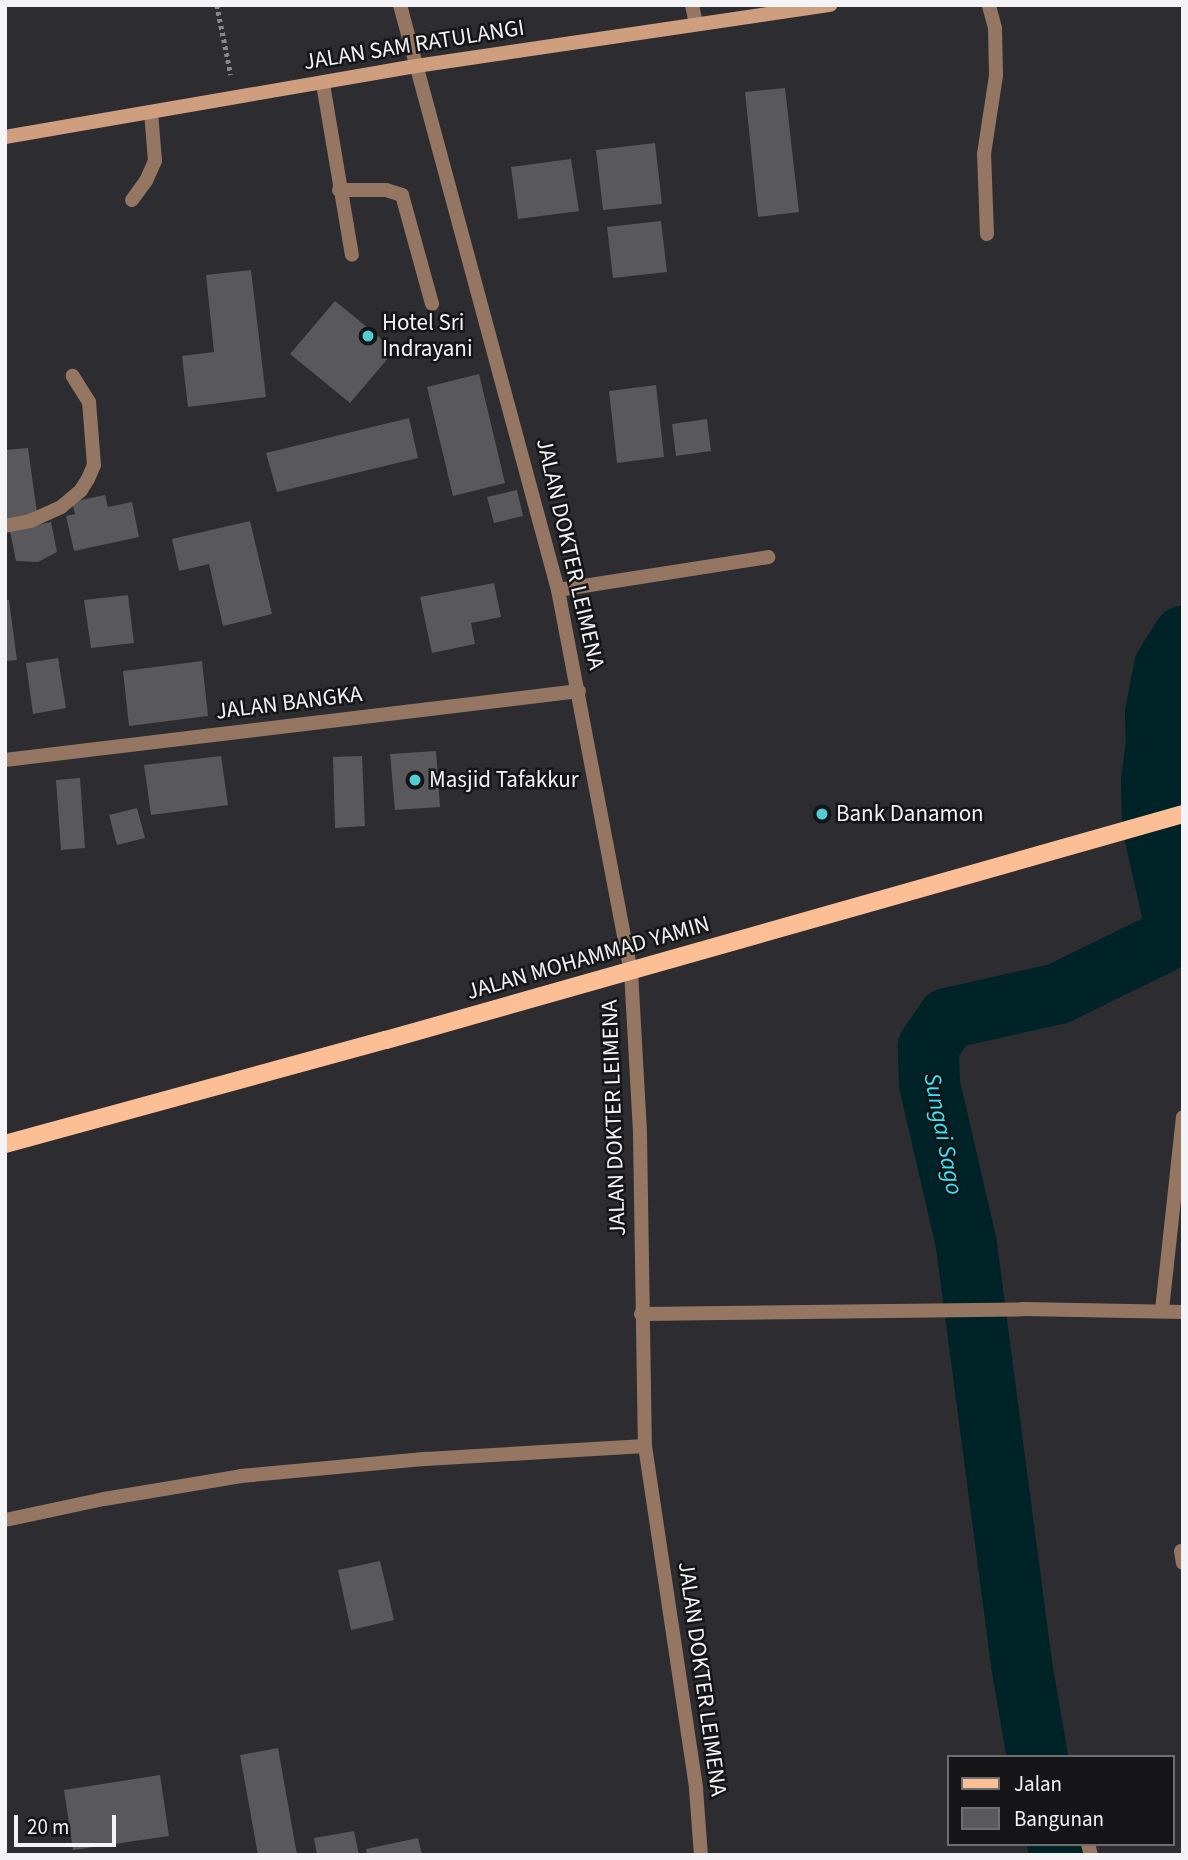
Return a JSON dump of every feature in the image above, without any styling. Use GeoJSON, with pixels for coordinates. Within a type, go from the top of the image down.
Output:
{"type":"FeatureCollection","features":[{"type":"Feature","properties":{"kind":"main road","name":"JALAN SAM RATULANGI"},"geometry":{"type":"LineString","coordinates":[[5,137],[416,66],[831,5]]}},
{"type":"Feature","properties":{"kind":"main road","name":"JALAN MOHAMMAD YAMIN"},"geometry":{"type":"LineString","coordinates":[[5,1144],[1179,817]]}},
{"type":"Feature","properties":{"kind":"street","name":"JALAN DOKTER LEIMENA"},"geometry":{"type":"LineString","coordinates":[[400,5],[487,316],[558,590],[631,971],[640,1134],[645,1446],[696,1789],[701,1855]]}},
{"type":"Feature","properties":{"kind":"street"},"geometry":{"type":"LineString","coordinates":[[692,5],[696,24]]}},
{"type":"Feature","properties":{"kind":"street"},"geometry":{"type":"LineString","coordinates":[[987,234],[984,154],[996,76],[995,28],[989,5]]}},
{"type":"Feature","properties":{"kind":"street"},"geometry":{"type":"LineString","coordinates":[[323,84],[352,255]]}},
{"type":"Feature","properties":{"kind":"street"},"geometry":{"type":"LineString","coordinates":[[131,200],[146,181],[155,161],[151,112]]}},
{"type":"Feature","properties":{"kind":"street"},"geometry":{"type":"LineString","coordinates":[[339,190],[386,190],[402,195],[432,304]]}},
{"type":"Feature","properties":{"kind":"street"},"geometry":{"type":"LineString","coordinates":[[5,526],[30,521],[61,508],[81,491],[88,479],[94,465],[89,402],[73,376]]}},
{"type":"Feature","properties":{"kind":"street"},"geometry":{"type":"LineString","coordinates":[[558,590],[768,557]]}},
{"type":"Feature","properties":{"kind":"street","name":"JALAN BANGKA"},"geometry":{"type":"LineString","coordinates":[[5,760],[579,691]]}},
{"type":"Feature","properties":{"kind":"street"},"geometry":{"type":"LineString","coordinates":[[1162,1310],[1183,1117]]}},
{"type":"Feature","properties":{"kind":"street"},"geometry":{"type":"LineString","coordinates":[[641,1314],[1023,1309],[1183,1311]]}},
{"type":"Feature","properties":{"kind":"street"},"geometry":{"type":"LineString","coordinates":[[5,1520],[104,1499],[241,1476],[426,1459],[645,1446]]}},
{"type":"Feature","properties":{"kind":"path"},"geometry":{"type":"LineString","coordinates":[[217,5],[235,97]]}},
{"type":"Feature","properties":{"kind":"building"},"geometry":{"type":"Polygon","coordinates":[[[785,88],[799,212],[758,217],[745,92],[785,88]]]}},
{"type":"Feature","properties":{"kind":"building"},"geometry":{"type":"Polygon","coordinates":[[[655,143],[662,204],[603,210],[596,150],[655,143]]]}},
{"type":"Feature","properties":{"kind":"building"},"geometry":{"type":"Polygon","coordinates":[[[571,159],[579,211],[518,219],[511,167],[571,159]]]}},
{"type":"Feature","properties":{"kind":"building"},"geometry":{"type":"Polygon","coordinates":[[[661,221],[667,272],[613,278],[607,227],[661,221]]]}},
{"type":"Feature","properties":{"kind":"building"},"geometry":{"type":"Polygon","coordinates":[[[251,270],[266,397],[188,407],[182,356],[214,352],[206,275],[251,270]]]}},
{"type":"Feature","properties":{"kind":"building"},"geometry":{"type":"Polygon","coordinates":[[[335,301],[395,350],[350,403],[290,354],[335,301]]]}},
{"type":"Feature","properties":{"kind":"building"},"geometry":{"type":"Polygon","coordinates":[[[479,374],[505,483],[453,496],[427,387],[479,374]]]}},
{"type":"Feature","properties":{"kind":"building"},"geometry":{"type":"Polygon","coordinates":[[[656,385],[664,457],[617,463],[609,391],[656,385]]]}},
{"type":"Feature","properties":{"kind":"building"},"geometry":{"type":"Polygon","coordinates":[[[409,418],[418,458],[277,492],[266,453],[409,418]]]}},
{"type":"Feature","properties":{"kind":"building"},"geometry":{"type":"Polygon","coordinates":[[[707,419],[711,451],[676,456],[672,424],[707,419]]]}},
{"type":"Feature","properties":{"kind":"building"},"geometry":{"type":"Polygon","coordinates":[[[28,448],[37,513],[5,520],[5,450],[28,448]]]}},
{"type":"Feature","properties":{"kind":"building"},"geometry":{"type":"Polygon","coordinates":[[[517,490],[523,516],[494,523],[487,497],[517,490]]]}},
{"type":"Feature","properties":{"kind":"building"},"geometry":{"type":"Polygon","coordinates":[[[105,495],[108,507],[132,502],[139,537],[74,551],[66,516],[75,514],[72,502],[105,495]]]}},
{"type":"Feature","properties":{"kind":"building"},"geometry":{"type":"Polygon","coordinates":[[[250,521],[272,614],[223,626],[209,564],[179,571],[172,539],[250,521]]]}},
{"type":"Feature","properties":{"kind":"building"},"geometry":{"type":"Polygon","coordinates":[[[51,522],[57,552],[38,562],[16,561],[10,531],[51,522]]]}},
{"type":"Feature","properties":{"kind":"building"},"geometry":{"type":"Polygon","coordinates":[[[494,583],[501,617],[471,623],[475,644],[432,653],[420,597],[494,583]]]}},
{"type":"Feature","properties":{"kind":"building"},"geometry":{"type":"Polygon","coordinates":[[[128,595],[134,643],[91,648],[84,600],[128,595]]]}},
{"type":"Feature","properties":{"kind":"building"},"geometry":{"type":"Polygon","coordinates":[[[5,600],[9,600],[17,660],[5,661],[5,600]]]}},
{"type":"Feature","properties":{"kind":"building"},"geometry":{"type":"Polygon","coordinates":[[[58,658],[66,708],[33,714],[26,663],[58,658]]]}},
{"type":"Feature","properties":{"kind":"building"},"geometry":{"type":"Polygon","coordinates":[[[202,661],[208,716],[129,726],[123,671],[202,661]]]}},
{"type":"Feature","properties":{"kind":"building","name":"Masjid Tafakkur"},"geometry":{"type":"Polygon","coordinates":[[[436,751],[440,807],[395,810],[390,754],[436,751]]]}},
{"type":"Feature","properties":{"kind":"building"},"geometry":{"type":"Polygon","coordinates":[[[221,756],[228,805],[151,815],[144,765],[221,756]]]}},
{"type":"Feature","properties":{"kind":"building"},"geometry":{"type":"Polygon","coordinates":[[[362,756],[365,826],[335,828],[333,757],[362,756]]]}},
{"type":"Feature","properties":{"kind":"building"},"geometry":{"type":"Polygon","coordinates":[[[80,778],[85,848],[61,850],[56,780],[80,778]]]}},
{"type":"Feature","properties":{"kind":"building"},"geometry":{"type":"Polygon","coordinates":[[[137,808],[145,838],[117,845],[109,815],[137,808]]]}},
{"type":"Feature","properties":{"kind":"building"},"geometry":{"type":"Polygon","coordinates":[[[380,1561],[394,1620],[351,1630],[338,1570],[380,1561]]]}},
{"type":"Feature","properties":{"kind":"building"},"geometry":{"type":"Polygon","coordinates":[[[278,1748],[297,1855],[258,1855],[240,1755],[278,1748]]]}},
{"type":"Feature","properties":{"kind":"building"},"geometry":{"type":"Polygon","coordinates":[[[160,1775],[169,1836],[73,1850],[64,1790],[160,1775]]]}},
{"type":"Feature","properties":{"kind":"building"},"geometry":{"type":"Polygon","coordinates":[[[354,1831],[359,1855],[317,1855],[314,1838],[354,1831]]]}},
{"type":"Feature","properties":{"kind":"building"},"geometry":{"type":"Polygon","coordinates":[[[418,1838],[422,1855],[367,1855],[366,1849],[418,1838]]]}},
{"type":"Feature","properties":{"kind":"waterway","name":"Sungai Sago"},"geometry":{"type":"LineString","coordinates":[[1037,1755],[1021,1663],[966,1244],[929,1084],[928,1046],[947,1018],[1058,993],[1160,943],[1171,934],[1174,922],[1152,824],[1151,781],[1156,741],[1155,712],[1164,666],[1183,636]]}},
{"type":"Feature","properties":{"kind":"waterway","name":"Sungai Sago"},"geometry":{"type":"LineString","coordinates":[[1058,1846],[1060,1855]]}},
{"type":"Feature","properties":{"kind":"place","name":"Hotel Sri Indrayani"},"geometry":{"type":"Point","coordinates":[368,336]}},
{"type":"Feature","properties":{"kind":"place","name":"Masjid Tafakkur"},"geometry":{"type":"Point","coordinates":[415,780]}},
{"type":"Feature","properties":{"kind":"place","name":"Bank Danamon"},"geometry":{"type":"Point","coordinates":[822,814]}}]}
